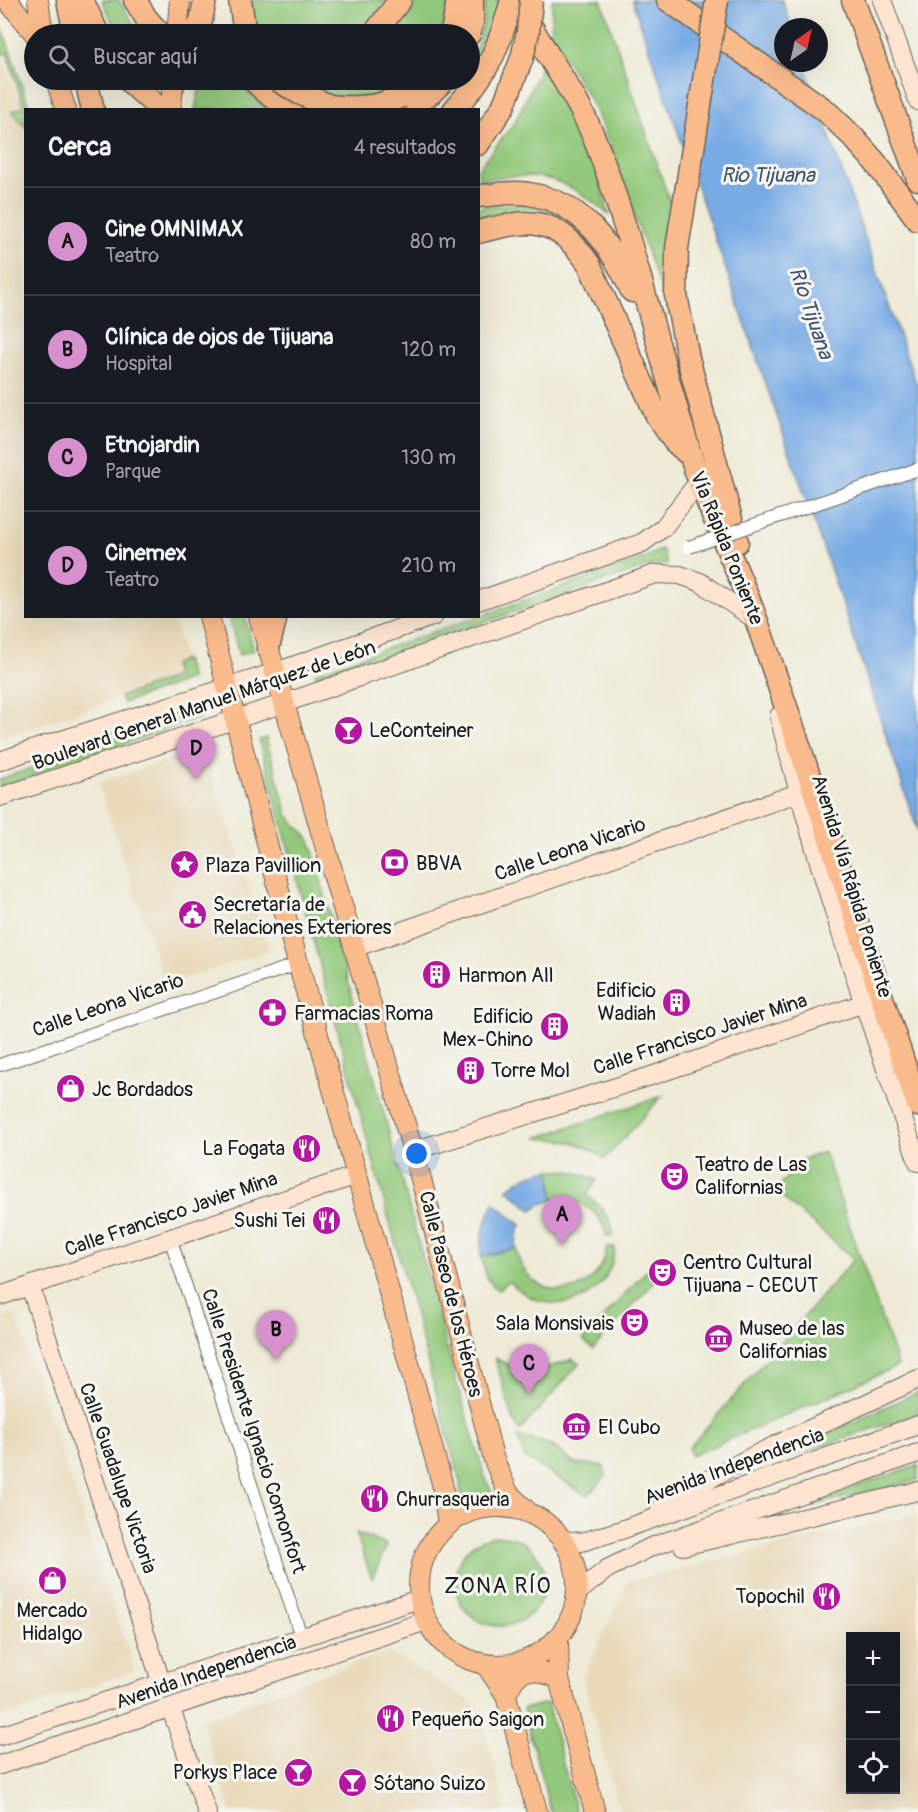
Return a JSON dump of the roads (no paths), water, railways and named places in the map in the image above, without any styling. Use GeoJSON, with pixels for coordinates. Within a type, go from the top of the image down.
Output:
{"type":"FeatureCollection","features":[{"type":"Feature","properties":{"kind":"highway"},"geometry":{"type":"LineString","coordinates":[[68,0],[73,24]]}},
{"type":"Feature","properties":{"kind":"highway"},"geometry":{"type":"LineString","coordinates":[[82,0],[93,24]]}},
{"type":"Feature","properties":{"kind":"highway"},"geometry":{"type":"LineString","coordinates":[[135,0],[151,24]]}},
{"type":"Feature","properties":{"kind":"highway"},"geometry":{"type":"LineString","coordinates":[[226,0],[226,24]]}},
{"type":"Feature","properties":{"kind":"highway"},"geometry":{"type":"LineString","coordinates":[[240,0],[244,24]]}},
{"type":"Feature","properties":{"kind":"highway"},"geometry":{"type":"LineString","coordinates":[[382,24],[400,0]]}},
{"type":"Feature","properties":{"kind":"highway"},"geometry":{"type":"LineString","coordinates":[[454,24],[458,0]]}},
{"type":"Feature","properties":{"kind":"highway"},"geometry":{"type":"LineString","coordinates":[[472,0],[472,24]]}},
{"type":"Feature","properties":{"kind":"highway"},"geometry":{"type":"LineString","coordinates":[[480,80],[501,37],[512,0]]}},
{"type":"Feature","properties":{"kind":"highway","name":"Vía Rápida Poniente"},"geometry":{"type":"LineString","coordinates":[[517,0],[576,101],[594,138],[630,244],[655,339],[699,481],[756,620],[917,1105]]}},
{"type":"Feature","properties":{"kind":"highway"},"geometry":{"type":"LineString","coordinates":[[480,141],[503,107],[522,58],[528,32],[531,0]]}},
{"type":"Feature","properties":{"kind":"highway"},"geometry":{"type":"LineString","coordinates":[[668,0],[825,110],[875,162],[918,220]]}},
{"type":"Feature","properties":{"kind":"highway"},"geometry":{"type":"LineString","coordinates":[[717,0],[677,248],[676,295],[688,358],[756,620]]}},
{"type":"Feature","properties":{"kind":"highway"},"geometry":{"type":"LineString","coordinates":[[854,0],[915,171]]}},
{"type":"Feature","properties":{"kind":"highway"},"geometry":{"type":"LineString","coordinates":[[861,0],[915,171]]}},
{"type":"Feature","properties":{"kind":"highway"},"geometry":{"type":"LineString","coordinates":[[88,90],[93,108]]}},
{"type":"Feature","properties":{"kind":"highway"},"geometry":{"type":"LineString","coordinates":[[139,90],[159,108]]}},
{"type":"Feature","properties":{"kind":"highway"},"geometry":{"type":"LineString","coordinates":[[264,90],[287,108]]}},
{"type":"Feature","properties":{"kind":"highway"},"geometry":{"type":"LineString","coordinates":[[294,90],[330,106],[347,108]]}},
{"type":"Feature","properties":{"kind":"highway"},"geometry":{"type":"LineString","coordinates":[[361,108],[389,103],[410,90]]}},
{"type":"Feature","properties":{"kind":"highway"},"geometry":{"type":"LineString","coordinates":[[408,108],[420,102],[433,90]]}},
{"type":"Feature","properties":{"kind":"highway"},"geometry":{"type":"LineString","coordinates":[[456,108],[472,90]]}},
{"type":"Feature","properties":{"kind":"highway"},"geometry":{"type":"LineString","coordinates":[[480,196],[527,194],[539,196],[568,207],[586,220],[602,238],[620,265],[655,339]]}},
{"type":"Feature","properties":{"kind":"highway"},"geometry":{"type":"LineString","coordinates":[[480,232],[510,224],[531,223],[548,226],[565,236],[577,247],[589,264],[657,416],[674,441],[692,459]]}},
{"type":"Feature","properties":{"kind":"highway"},"geometry":{"type":"LineString","coordinates":[[268,648],[276,618]]}},
{"type":"Feature","properties":{"kind":"main road"},"geometry":{"type":"LineString","coordinates":[[7,0],[27,24]]}},
{"type":"Feature","properties":{"kind":"main road"},"geometry":{"type":"LineString","coordinates":[[38,0],[42,24]]}},
{"type":"Feature","properties":{"kind":"main road"},"geometry":{"type":"LineString","coordinates":[[178,24],[181,3]]}},
{"type":"Feature","properties":{"kind":"main road"},"geometry":{"type":"LineString","coordinates":[[59,90],[65,108]]}},
{"type":"Feature","properties":{"kind":"main road"},"geometry":{"type":"LineString","coordinates":[[171,108],[173,90]]}},
{"type":"Feature","properties":{"kind":"main road"},"geometry":{"type":"LineString","coordinates":[[210,618],[298,964],[442,1483],[448,1524]]}},
{"type":"Feature","properties":{"kind":"main road","name":"Calle Paseo de los Héroes"},"geometry":{"type":"LineString","coordinates":[[260,618],[413,1151],[494,1460],[508,1493],[529,1513]]}},
{"type":"Feature","properties":{"kind":"main road"},"geometry":{"type":"LineString","coordinates":[[487,1507],[508,1507],[529,1513],[548,1524],[563,1540],[574,1565],[578,1592],[575,1608],[558,1639],[544,1652],[526,1661],[506,1665],[486,1665],[468,1660],[451,1650],[437,1637],[426,1621],[419,1599],[418,1582],[427,1550],[448,1524],[466,1513],[487,1507]]}},
{"type":"Feature","properties":{"kind":"main road"},"geometry":{"type":"LineString","coordinates":[[558,1639],[559,1679],[595,1812]]}},
{"type":"Feature","properties":{"kind":"main road"},"geometry":{"type":"LineString","coordinates":[[486,1665],[506,1695],[537,1812]]}},
{"type":"Feature","properties":{"kind":"main road"},"geometry":{"type":"LineString","coordinates":[[506,1695],[510,1684],[525,1671],[536,1670],[559,1679]]}},
{"type":"Feature","properties":{"kind":"street"},"geometry":{"type":"LineString","coordinates":[[882,0],[918,101]]}},
{"type":"Feature","properties":{"kind":"street"},"geometry":{"type":"LineString","coordinates":[[689,547],[918,469]]}},
{"type":"Feature","properties":{"kind":"street"},"geometry":{"type":"LineString","coordinates":[[480,600],[642,543],[663,528],[699,481]]}},
{"type":"Feature","properties":{"kind":"street","name":"Boulevard General Manuel Márquez de León"},"geometry":{"type":"LineString","coordinates":[[0,797],[285,703],[655,574],[680,575],[700,582],[756,620]]}},
{"type":"Feature","properties":{"kind":"street","name":"Boulevard General Manuel Márquez de León"},"geometry":{"type":"LineString","coordinates":[[0,761],[276,672],[428,618]]}},
{"type":"Feature","properties":{"kind":"street","name":"Avenida Vía Rápida Poniente"},"geometry":{"type":"LineString","coordinates":[[756,620],[798,793],[864,1003],[918,1162]]}},
{"type":"Feature","properties":{"kind":"street","name":"Calle Leona Vicario"},"geometry":{"type":"LineString","coordinates":[[356,947],[798,793]]}},
{"type":"Feature","properties":{"kind":"street","name":"Calle Leona Vicario"},"geometry":{"type":"LineString","coordinates":[[0,1065],[298,964]]}},
{"type":"Feature","properties":{"kind":"street","name":"Calle Francisco Javier Mina"},"geometry":{"type":"LineString","coordinates":[[413,1151],[654,1075],[864,1003]]}},
{"type":"Feature","properties":{"kind":"street","name":"Calle Francisco Javier Mina"},"geometry":{"type":"LineString","coordinates":[[0,1296],[357,1175]]}},
{"type":"Feature","properties":{"kind":"street","name":"Calle Presidente Ignacio Comonfort"},"geometry":{"type":"LineString","coordinates":[[170,1238],[301,1636]]}},
{"type":"Feature","properties":{"kind":"street","name":"Calle Guadalupe Victoria"},"geometry":{"type":"LineString","coordinates":[[30,1286],[162,1684]]}},
{"type":"Feature","properties":{"kind":"street"},"geometry":{"type":"LineString","coordinates":[[637,1524],[692,1488],[754,1456],[918,1379]]}},
{"type":"Feature","properties":{"kind":"street","name":"Avenida Independencia"},"geometry":{"type":"LineString","coordinates":[[563,1540],[582,1542],[918,1425]]}},
{"type":"Feature","properties":{"kind":"street"},"geometry":{"type":"LineString","coordinates":[[578,1592],[607,1569],[651,1547],[918,1453]]}},
{"type":"Feature","properties":{"kind":"street"},"geometry":{"type":"LineString","coordinates":[[651,1547],[691,1545],[918,1491]]}},
{"type":"Feature","properties":{"kind":"street","name":"Avenida Independencia"},"geometry":{"type":"LineString","coordinates":[[0,1736],[419,1599]]}},
{"type":"Feature","properties":{"kind":"street","name":"Avenida Independencia"},"geometry":{"type":"LineString","coordinates":[[0,1765],[426,1621]]}},
{"type":"Feature","properties":{"kind":"street"},"geometry":{"type":"LineString","coordinates":[[171,1708],[207,1812]]}},
{"type":"Feature","properties":{"kind":"water","name":"Rio Tijuana"},"geometry":{"type":"Polygon","coordinates":[[[632,0],[782,0],[789,18],[774,18],[774,72],[807,72],[918,389],[918,832],[836,585],[632,0]]]}},
{"type":"Feature","properties":{"kind":"water"},"geometry":{"type":"Polygon","coordinates":[[[550,1170],[554,1200],[532,1210],[507,1189],[527,1176],[550,1170]]]}},
{"type":"Feature","properties":{"kind":"water"},"geometry":{"type":"Polygon","coordinates":[[[494,1203],[521,1225],[517,1234],[516,1248],[481,1257],[484,1229],[494,1203]]]}},
{"type":"Feature","properties":{"kind":"place","name":"LeConteiner"},"geometry":{"type":"Point","coordinates":[348,730]}},
{"type":"Feature","properties":{"kind":"place","name":"Cinemex"},"geometry":{"type":"Point","coordinates":[196,779]}},
{"type":"Feature","properties":{"kind":"place","name":"BBVA"},"geometry":{"type":"Point","coordinates":[395,863]}},
{"type":"Feature","properties":{"kind":"place","name":"Plaza Pavillion"},"geometry":{"type":"Point","coordinates":[184,865]}},
{"type":"Feature","properties":{"kind":"place","name":"Secretaría de Relaciones Exteriores"},"geometry":{"type":"Point","coordinates":[192,915]}},
{"type":"Feature","properties":{"kind":"place","name":"Harmon All"},"geometry":{"type":"Point","coordinates":[437,975]}},
{"type":"Feature","properties":{"kind":"place","name":"Edificio Wadiah"},"geometry":{"type":"Point","coordinates":[677,1002]}},
{"type":"Feature","properties":{"kind":"place","name":"Farmacias Roma"},"geometry":{"type":"Point","coordinates":[273,1013]}},
{"type":"Feature","properties":{"kind":"place","name":"Edificio Mex-Chino"},"geometry":{"type":"Point","coordinates":[554,1027]}},
{"type":"Feature","properties":{"kind":"place","name":"Torre Mol"},"geometry":{"type":"Point","coordinates":[470,1070]}},
{"type":"Feature","properties":{"kind":"place","name":"Jc Bordados"},"geometry":{"type":"Point","coordinates":[71,1089]}},
{"type":"Feature","properties":{"kind":"place","name":"La Fogata"},"geometry":{"type":"Point","coordinates":[306,1148]}},
{"type":"Feature","properties":{"kind":"place","name":"Teatro de Las Californias"},"geometry":{"type":"Point","coordinates":[674,1176]}},
{"type":"Feature","properties":{"kind":"place","name":"Sushi Tei"},"geometry":{"type":"Point","coordinates":[326,1220]}},
{"type":"Feature","properties":{"kind":"place","name":"Cine OMNIMAX"},"geometry":{"type":"Point","coordinates":[562,1245]}},
{"type":"Feature","properties":{"kind":"place","name":"Centro Cultural Tijuana - CECUT"},"geometry":{"type":"Point","coordinates":[662,1273]}},
{"type":"Feature","properties":{"kind":"place","name":"Sala Monsivais"},"geometry":{"type":"Point","coordinates":[635,1323]}},
{"type":"Feature","properties":{"kind":"place","name":"Museo de las Californias"},"geometry":{"type":"Point","coordinates":[718,1339]}},
{"type":"Feature","properties":{"kind":"place","name":"Clínica de ojos de Tijuana"},"geometry":{"type":"Point","coordinates":[276,1360]}},
{"type":"Feature","properties":{"kind":"place","name":"Etnojardin"},"geometry":{"type":"Point","coordinates":[529,1394]}},
{"type":"Feature","properties":{"kind":"place","name":"El Cubo"},"geometry":{"type":"Point","coordinates":[577,1427]}},
{"type":"Feature","properties":{"kind":"place","name":"Churrasqueria"},"geometry":{"type":"Point","coordinates":[375,1499]}},
{"type":"Feature","properties":{"kind":"place","name":"Mercado Hidalgo"},"geometry":{"type":"Point","coordinates":[52,1580]}},
{"type":"Feature","properties":{"kind":"place","name":"Topochil"},"geometry":{"type":"Point","coordinates":[826,1596]}},
{"type":"Feature","properties":{"kind":"place","name":"Pequeño Saigon"},"geometry":{"type":"Point","coordinates":[390,1719]}},
{"type":"Feature","properties":{"kind":"place","name":"Porkys Place"},"geometry":{"type":"Point","coordinates":[298,1772]}},
{"type":"Feature","properties":{"kind":"place","name":"Sótano Suizo"},"geometry":{"type":"Point","coordinates":[352,1783]}},
{"type":"Feature","properties":{"kind":"district","name":"ZONA RÍO"},"geometry":{"type":"Point","coordinates":[498,1586]}},
{"type":"Feature","properties":{"kind":"water label","name":"Río Tijuana"},"geometry":{"type":"Point","coordinates":[811,313]}}]}
